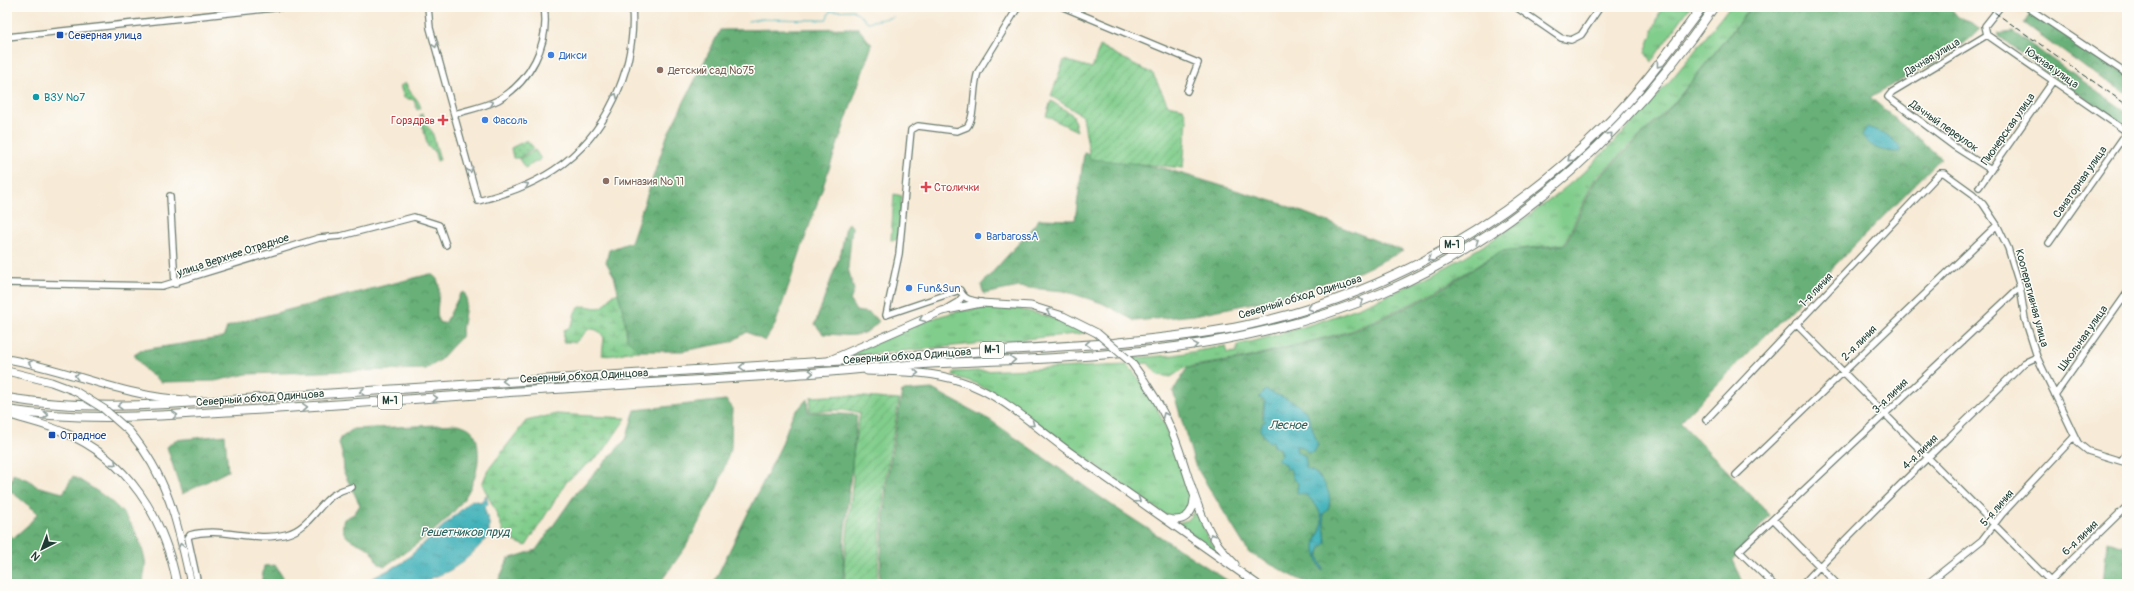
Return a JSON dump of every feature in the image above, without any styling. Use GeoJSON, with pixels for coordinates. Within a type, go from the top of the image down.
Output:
{"type":"FeatureCollection","features":[{"type":"Feature","properties":{"kind":"highway","name":"Северный обход Одинцова"},"geometry":{"type":"LineString","coordinates":[[7,398],[41,403],[94,406],[228,400],[1114,343],[1186,336],[1244,326],[1352,294],[1422,263],[1481,227],[1526,196],[1564,164],[1607,124],[1657,68],[1702,7]]}},
{"type":"Feature","properties":{"kind":"highway","name":"Северный обход Одинцова"},"geometry":{"type":"LineString","coordinates":[[7,410],[75,417],[130,417],[849,371],[939,363],[1115,354],[1188,346],[1300,323],[1382,293],[1453,258],[1532,204],[1587,157],[1614,131],[1645,97],[1691,40],[1714,7]]}},
{"type":"Feature","properties":{"kind":"main road"},"geometry":{"type":"LineString","coordinates":[[1682,34],[1698,7]]}},
{"type":"Feature","properties":{"kind":"main road"},"geometry":{"type":"LineString","coordinates":[[1691,40],[1719,7]]}},
{"type":"Feature","properties":{"kind":"main road","name":"М-1"},"geometry":{"type":"LineString","coordinates":[[828,361],[942,311],[981,303],[1031,306],[1048,311],[1097,332],[1131,362],[1159,402],[1174,438],[1203,521],[1215,541],[1230,560],[1257,584]]}},
{"type":"Feature","properties":{"kind":"main road"},"geometry":{"type":"LineString","coordinates":[[7,359],[47,367],[134,393],[181,400],[228,400]]}},
{"type":"Feature","properties":{"kind":"main road"},"geometry":{"type":"LineString","coordinates":[[7,371],[51,382],[75,391],[99,406],[129,431],[144,449],[166,490],[190,584]]}},
{"type":"Feature","properties":{"kind":"main road","name":"М-1"},"geometry":{"type":"LineString","coordinates":[[849,371],[918,373],[942,376],[978,388],[998,399],[1070,452],[1257,584]]}},
{"type":"Feature","properties":{"kind":"main road"},"geometry":{"type":"LineString","coordinates":[[7,414],[62,432],[81,441],[119,467],[145,500],[160,528],[177,584]]}},
{"type":"Feature","properties":{"kind":"main road"},"geometry":{"type":"LineString","coordinates":[[1160,515],[1173,520],[1186,518],[1194,507],[1194,493]]}},
{"type":"Feature","properties":{"kind":"street"},"geometry":{"type":"LineString","coordinates":[[210,15],[211,7]]}},
{"type":"Feature","properties":{"kind":"street"},"geometry":{"type":"LineString","coordinates":[[7,37],[283,7]]}},
{"type":"Feature","properties":{"kind":"street"},"geometry":{"type":"LineString","coordinates":[[428,7],[429,23],[478,201],[513,191],[543,176],[563,164],[594,132],[610,108],[628,62],[633,25],[632,7]]}},
{"type":"Feature","properties":{"kind":"street"},"geometry":{"type":"LineString","coordinates":[[454,114],[498,100],[524,79],[533,65],[542,43],[546,20],[544,7]]}},
{"type":"Feature","properties":{"kind":"street"},"geometry":{"type":"LineString","coordinates":[[1000,304],[972,301],[963,296],[960,290],[886,315],[899,254],[911,130],[915,126],[957,131],[967,128],[971,121],[974,84],[978,72],[1018,8],[1007,7]]}},
{"type":"Feature","properties":{"kind":"street"},"geometry":{"type":"LineString","coordinates":[[1063,7],[1198,63],[1187,91]]}},
{"type":"Feature","properties":{"kind":"street"},"geometry":{"type":"LineString","coordinates":[[1516,7],[1561,38],[1571,40],[1581,35],[1600,7]]}},
{"type":"Feature","properties":{"kind":"street"},"geometry":{"type":"LineString","coordinates":[[1987,35],[1985,26],[2000,7]]}},
{"type":"Feature","properties":{"kind":"street"},"geometry":{"type":"LineString","coordinates":[[2030,8],[2127,74]]}},
{"type":"Feature","properties":{"kind":"street","name":"Южная улица"},"geometry":{"type":"LineString","coordinates":[[1987,35],[2127,132]]}},
{"type":"Feature","properties":{"kind":"street","name":"Дачная улица"},"geometry":{"type":"LineString","coordinates":[[1888,97],[1892,92],[1987,35]]}},
{"type":"Feature","properties":{"kind":"street","name":"Пионерская улица"},"geometry":{"type":"LineString","coordinates":[[1979,188],[2053,81]]}},
{"type":"Feature","properties":{"kind":"street","name":"Дачный переулок"},"geometry":{"type":"LineString","coordinates":[[1888,97],[1955,147],[1991,170]]}},
{"type":"Feature","properties":{"kind":"street","name":"Санаторная улица"},"geometry":{"type":"LineString","coordinates":[[2049,243],[2127,132]]}},
{"type":"Feature","properties":{"kind":"street","name":"Кооперативная улица"},"geometry":{"type":"LineString","coordinates":[[1940,173],[1947,174],[1973,194],[1997,225],[2008,248],[2020,287],[2025,319],[2037,357],[2074,437],[2082,448],[2088,451],[2127,463]]}},
{"type":"Feature","properties":{"kind":"street","name":"1-я линия"},"geometry":{"type":"LineString","coordinates":[[1706,420],[1940,173]]}},
{"type":"Feature","properties":{"kind":"street"},"geometry":{"type":"LineString","coordinates":[[170,196],[175,284]]}},
{"type":"Feature","properties":{"kind":"street","name":"улица Верхнее Отрадное"},"geometry":{"type":"LineString","coordinates":[[7,283],[149,287],[175,284],[319,238],[341,236],[414,217],[439,225],[446,245]]}},
{"type":"Feature","properties":{"kind":"street","name":"2-я линия"},"geometry":{"type":"LineString","coordinates":[[1736,475],[1844,372],[1940,277],[1997,225]]}},
{"type":"Feature","properties":{"kind":"street","name":"3-я линия"},"geometry":{"type":"LineString","coordinates":[[1773,584],[1739,551],[1886,415],[2020,287]]}},
{"type":"Feature","properties":{"kind":"street","name":"Школьная улица"},"geometry":{"type":"LineString","coordinates":[[2055,395],[2127,292]]}},
{"type":"Feature","properties":{"kind":"street"},"geometry":{"type":"LineString","coordinates":[[942,311],[958,302],[963,296]]}},
{"type":"Feature","properties":{"kind":"street"},"geometry":{"type":"LineString","coordinates":[[1796,324],[1994,524],[2048,583]]}},
{"type":"Feature","properties":{"kind":"street","name":"4-я линия"},"geometry":{"type":"LineString","coordinates":[[1803,584],[1873,511],[1929,458],[2024,363],[2037,357]]}},
{"type":"Feature","properties":{"kind":"street","name":"5-я линия"},"geometry":{"type":"LineString","coordinates":[[1927,584],[1977,545],[1994,524],[2074,437]]}},
{"type":"Feature","properties":{"kind":"street"},"geometry":{"type":"LineString","coordinates":[[2120,461],[2127,452]]}},
{"type":"Feature","properties":{"kind":"street"},"geometry":{"type":"LineString","coordinates":[[198,584],[188,538],[190,535],[204,532],[259,538],[296,531],[304,525],[326,500],[338,492],[352,487]]}},
{"type":"Feature","properties":{"kind":"street","name":"6-я линия"},"geometry":{"type":"LineString","coordinates":[[2048,583],[2127,506]]}},
{"type":"Feature","properties":{"kind":"street"},"geometry":{"type":"LineString","coordinates":[[1774,520],[1837,584]]}},
{"type":"Feature","properties":{"kind":"green space"},"geometry":{"type":"Polygon","coordinates":[[[1662,7],[1690,7],[1651,62],[1645,52],[1662,7]]]}},
{"type":"Feature","properties":{"kind":"green space"},"geometry":{"type":"Polygon","coordinates":[[[1729,7],[1751,7],[1673,104],[1594,180],[1564,244],[1501,251],[1426,297],[1350,331],[1245,358],[1186,367],[1171,377],[1158,375],[1148,363],[1136,364],[1132,358],[1174,355],[1225,346],[1227,353],[1237,352],[1237,345],[1284,333],[1374,301],[1418,281],[1460,259],[1541,207],[1587,169],[1627,129],[1687,61],[1729,7]]]}},
{"type":"Feature","properties":{"kind":"green space"},"geometry":{"type":"Polygon","coordinates":[[[1752,7],[1950,7],[1958,17],[1970,21],[1980,29],[1956,49],[1942,58],[1870,97],[1941,158],[1680,422],[1770,515],[1733,560],[1744,584],[1308,584],[1249,553],[1195,465],[1173,391],[1187,368],[1245,359],[1351,332],[1427,298],[1502,251],[1565,245],[1595,181],[1673,105],[1752,7]],[[1265,401],[1262,414],[1267,421],[1263,422],[1260,430],[1266,438],[1277,446],[1281,455],[1277,459],[1290,468],[1292,477],[1298,483],[1297,489],[1314,503],[1320,512],[1322,526],[1315,549],[1317,560],[1322,571],[1323,569],[1320,562],[1319,552],[1326,543],[1323,514],[1330,505],[1326,488],[1321,478],[1317,474],[1307,469],[1302,456],[1297,452],[1296,445],[1303,447],[1311,427],[1307,412],[1265,401]]]}},
{"type":"Feature","properties":{"kind":"green space"},"geometry":{"type":"Polygon","coordinates":[[[2032,12],[2127,75],[2127,93],[2087,69],[2024,23],[2032,12]]]}},
{"type":"Feature","properties":{"kind":"green space"},"geometry":{"type":"Polygon","coordinates":[[[858,28],[872,45],[775,325],[765,341],[747,332],[731,342],[682,351],[639,351],[627,339],[624,316],[614,276],[606,262],[609,250],[631,242],[667,136],[720,30],[858,28]]]}},
{"type":"Feature","properties":{"kind":"green space"},"geometry":{"type":"Polygon","coordinates":[[[2013,32],[2127,112],[2127,127],[2039,67],[1997,34],[2013,32]]]}},
{"type":"Feature","properties":{"kind":"green space"},"geometry":{"type":"Polygon","coordinates":[[[1100,46],[1153,74],[1168,105],[1183,108],[1187,120],[1183,168],[1090,159],[1083,116],[1051,96],[1064,60],[1092,68],[1100,46]]]}},
{"type":"Feature","properties":{"kind":"green space"},"geometry":{"type":"Polygon","coordinates":[[[406,83],[421,108],[417,110],[414,100],[404,98],[400,86],[406,83]]]}},
{"type":"Feature","properties":{"kind":"green space"},"geometry":{"type":"Polygon","coordinates":[[[1051,101],[1073,115],[1077,131],[1046,116],[1051,101]]]}},
{"type":"Feature","properties":{"kind":"green space"},"geometry":{"type":"Polygon","coordinates":[[[423,114],[426,125],[432,131],[440,160],[437,161],[434,150],[428,147],[420,115],[423,114]]]}},
{"type":"Feature","properties":{"kind":"green space"},"geometry":{"type":"Polygon","coordinates":[[[527,140],[534,148],[519,158],[513,158],[511,148],[527,140]]]}},
{"type":"Feature","properties":{"kind":"green space"},"geometry":{"type":"Polygon","coordinates":[[[535,150],[541,159],[525,168],[519,159],[535,150]]]}},
{"type":"Feature","properties":{"kind":"green space"},"geometry":{"type":"Polygon","coordinates":[[[1084,153],[1166,169],[1282,204],[1403,251],[1361,271],[1278,298],[1194,315],[1135,321],[1102,303],[1064,291],[1019,287],[984,294],[981,285],[1039,219],[1075,220],[1084,153]]]}},
{"type":"Feature","properties":{"kind":"green space"},"geometry":{"type":"Polygon","coordinates":[[[894,194],[902,196],[898,238],[896,240],[891,240],[894,194]]]}},
{"type":"Feature","properties":{"kind":"green space"},"geometry":{"type":"Polygon","coordinates":[[[849,223],[852,227],[848,268],[854,290],[850,301],[856,311],[869,313],[879,321],[866,332],[859,334],[823,334],[815,324],[841,252],[846,226],[849,223]]]}},
{"type":"Feature","properties":{"kind":"green space"},"geometry":{"type":"Polygon","coordinates":[[[430,274],[436,277],[438,282],[439,289],[437,311],[440,323],[445,323],[460,294],[464,292],[467,299],[461,337],[439,361],[426,369],[247,374],[215,381],[161,382],[146,371],[134,355],[142,350],[220,338],[224,336],[227,327],[244,321],[430,274]]]}},
{"type":"Feature","properties":{"kind":"green space"},"geometry":{"type":"Polygon","coordinates":[[[618,293],[624,316],[627,339],[639,351],[611,356],[602,355],[604,338],[598,331],[592,329],[589,329],[576,342],[563,342],[564,330],[573,322],[576,310],[583,306],[599,308],[607,303],[611,296],[618,293]]]}},
{"type":"Feature","properties":{"kind":"green space"},"geometry":{"type":"Polygon","coordinates":[[[1007,307],[1048,317],[1086,333],[842,357],[912,326],[940,316],[962,311],[1007,307]]]}},
{"type":"Feature","properties":{"kind":"green space"},"geometry":{"type":"Polygon","coordinates":[[[1127,365],[1145,387],[1159,412],[1188,488],[1190,498],[1189,510],[1176,518],[1167,516],[999,396],[975,383],[953,376],[954,372],[1127,365]]]}},
{"type":"Feature","properties":{"kind":"green space"},"geometry":{"type":"Polygon","coordinates":[[[932,389],[990,420],[1113,506],[1233,584],[879,584],[886,486],[902,391],[932,389]]]}},
{"type":"Feature","properties":{"kind":"green space"},"geometry":{"type":"Polygon","coordinates":[[[844,395],[899,400],[884,488],[877,584],[845,584],[844,565],[853,477],[852,465],[860,413],[847,410],[809,411],[811,397],[844,395]]]}},
{"type":"Feature","properties":{"kind":"green space"},"geometry":{"type":"Polygon","coordinates":[[[807,399],[808,412],[857,415],[844,540],[843,584],[713,584],[781,446],[792,416],[807,399]]]}},
{"type":"Feature","properties":{"kind":"green space"},"geometry":{"type":"Polygon","coordinates":[[[726,400],[732,407],[731,448],[717,488],[685,548],[659,584],[497,584],[508,559],[536,550],[576,493],[626,439],[635,410],[726,400]]]}},
{"type":"Feature","properties":{"kind":"green space"},"geometry":{"type":"Polygon","coordinates":[[[556,414],[626,418],[603,452],[567,481],[526,546],[506,538],[495,510],[482,484],[488,470],[526,421],[556,414]]]}},
{"type":"Feature","properties":{"kind":"green space"},"geometry":{"type":"Polygon","coordinates":[[[458,424],[471,430],[477,440],[477,469],[471,487],[461,503],[433,532],[385,566],[379,564],[368,548],[347,537],[344,532],[344,519],[354,514],[360,505],[344,473],[343,457],[339,443],[341,438],[353,429],[458,424]]]}},
{"type":"Feature","properties":{"kind":"green space"},"geometry":{"type":"Polygon","coordinates":[[[225,435],[228,471],[182,494],[167,447],[175,440],[225,435]]]}},
{"type":"Feature","properties":{"kind":"green space"},"geometry":{"type":"Polygon","coordinates":[[[13,474],[29,480],[36,486],[63,493],[73,476],[120,509],[135,530],[140,544],[145,560],[144,584],[7,584],[7,533],[13,538],[28,525],[38,513],[9,490],[13,474]]]}},
{"type":"Feature","properties":{"kind":"green space"},"geometry":{"type":"Polygon","coordinates":[[[1196,509],[1208,538],[1222,556],[1176,524],[1187,520],[1196,509]]]}},
{"type":"Feature","properties":{"kind":"green space"},"geometry":{"type":"Polygon","coordinates":[[[2107,541],[2127,547],[2127,584],[2103,584],[2107,541]]]}},
{"type":"Feature","properties":{"kind":"green space"},"geometry":{"type":"Polygon","coordinates":[[[275,565],[287,584],[261,584],[264,566],[275,565]]]}},
{"type":"Feature","properties":{"kind":"water"},"geometry":{"type":"Polygon","coordinates":[[[1867,127],[1886,134],[1900,146],[1900,152],[1878,149],[1869,144],[1862,135],[1867,127]]]}},
{"type":"Feature","properties":{"kind":"water","name":"Лесное"},"geometry":{"type":"Polygon","coordinates":[[[1266,390],[1294,402],[1307,412],[1318,445],[1314,452],[1308,453],[1303,447],[1296,446],[1297,452],[1305,456],[1307,469],[1318,476],[1323,482],[1327,488],[1329,496],[1330,502],[1328,509],[1323,514],[1326,543],[1321,547],[1318,555],[1323,569],[1322,571],[1315,550],[1316,541],[1322,526],[1318,508],[1311,499],[1297,493],[1298,483],[1292,477],[1290,468],[1286,470],[1285,465],[1277,459],[1281,455],[1279,448],[1274,447],[1273,441],[1269,442],[1260,430],[1263,422],[1266,421],[1263,418],[1265,401],[1259,397],[1266,390]]]}},
{"type":"Feature","properties":{"kind":"water","name":"Решетников пруд"},"geometry":{"type":"Polygon","coordinates":[[[486,495],[488,504],[484,507],[489,523],[489,535],[463,562],[421,584],[369,584],[369,580],[402,563],[472,500],[481,502],[486,495]]]}},
{"type":"Feature","properties":{"kind":"waterway"},"geometry":{"type":"LineString","coordinates":[[748,21],[760,19],[826,20],[830,11],[853,10],[868,22],[893,17]]}},
{"type":"Feature","properties":{"kind":"railway"},"geometry":{"type":"LineString","coordinates":[[1987,7],[2127,105]]}},
{"type":"Feature","properties":{"kind":"place","name":"Северная улица"},"geometry":{"type":"Point","coordinates":[60,35]}},
{"type":"Feature","properties":{"kind":"place","name":"Дикси"},"geometry":{"type":"Point","coordinates":[551,55]}},
{"type":"Feature","properties":{"kind":"place","name":"Детский сад №75"},"geometry":{"type":"Point","coordinates":[660,70]}},
{"type":"Feature","properties":{"kind":"place","name":"ВЗУ №7"},"geometry":{"type":"Point","coordinates":[36,97]}},
{"type":"Feature","properties":{"kind":"place","name":"Горздрав"},"geometry":{"type":"Point","coordinates":[443,120]}},
{"type":"Feature","properties":{"kind":"place","name":"Фасоль"},"geometry":{"type":"Point","coordinates":[485,120]}},
{"type":"Feature","properties":{"kind":"place","name":"Гимназия № 11"},"geometry":{"type":"Point","coordinates":[606,181]}},
{"type":"Feature","properties":{"kind":"place","name":"Столички"},"geometry":{"type":"Point","coordinates":[926,187]}},
{"type":"Feature","properties":{"kind":"place","name":"BarbarossA"},"geometry":{"type":"Point","coordinates":[978,236]}},
{"type":"Feature","properties":{"kind":"place","name":"Fun&Sun"},"geometry":{"type":"Point","coordinates":[909,288]}},
{"type":"Feature","properties":{"kind":"place","name":"Отрадное"},"geometry":{"type":"Point","coordinates":[52,435]}}]}
